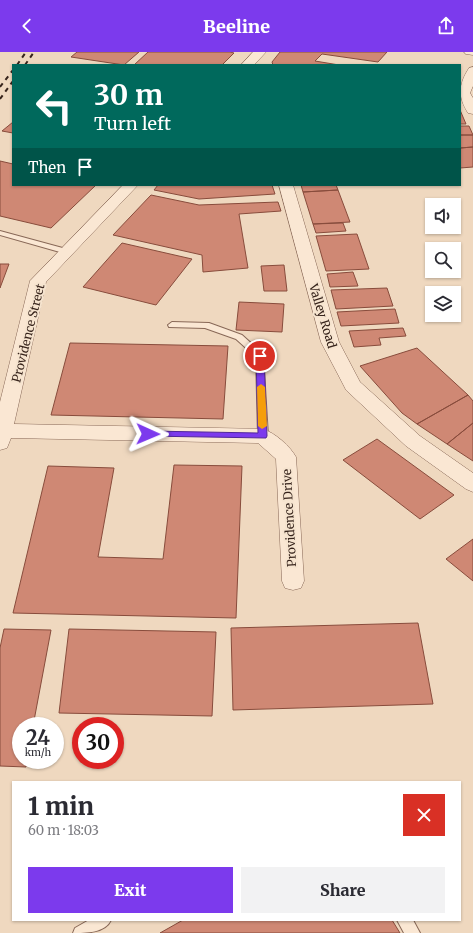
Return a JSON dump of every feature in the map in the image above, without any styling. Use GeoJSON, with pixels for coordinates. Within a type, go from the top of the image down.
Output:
{"type":"FeatureCollection","features":[{"type":"Feature","properties":{"kind":"street"},"geometry":{"type":"LineString","coordinates":[[250,64],[260,52]]}},
{"type":"Feature","properties":{"kind":"street"},"geometry":{"type":"LineString","coordinates":[[473,71],[464,93],[473,110]]}},
{"type":"Feature","properties":{"kind":"street","name":"Providence Street"},"geometry":{"type":"LineString","coordinates":[[2,437],[38,281],[128,186]]}},
{"type":"Feature","properties":{"kind":"street","name":"Valley Road"},"geometry":{"type":"LineString","coordinates":[[286,186],[330,342],[353,386],[413,441],[473,484]]}},
{"type":"Feature","properties":{"kind":"street"},"geometry":{"type":"LineString","coordinates":[[2,437],[263,436]]}},
{"type":"Feature","properties":{"kind":"street","name":"Providence Drive"},"geometry":{"type":"LineString","coordinates":[[263,436],[286,457],[293,581]]}},
{"type":"Feature","properties":{"kind":"lane"},"geometry":{"type":"LineString","coordinates":[[0,234],[66,252]]}},
{"type":"Feature","properties":{"kind":"lane"},"geometry":{"type":"LineString","coordinates":[[172,325],[206,325],[239,337],[260,356],[263,436]]}},
{"type":"Feature","properties":{"kind":"lane"},"geometry":{"type":"LineString","coordinates":[[80,933],[102,921]]}},
{"type":"Feature","properties":{"kind":"lane"},"geometry":{"type":"LineString","coordinates":[[405,921],[413,933]]}},
{"type":"Feature","properties":{"kind":"building"},"geometry":{"type":"Polygon","coordinates":[[[77,52],[139,52],[125,64],[71,57],[77,52]]]}},
{"type":"Feature","properties":{"kind":"building"},"geometry":{"type":"Polygon","coordinates":[[[148,52],[234,53],[223,64],[135,64],[148,52]]]}},
{"type":"Feature","properties":{"kind":"building"},"geometry":{"type":"Polygon","coordinates":[[[280,52],[387,52],[378,62],[322,54],[315,61],[333,64],[273,64],[272,62],[280,52]]]}},
{"type":"Feature","properties":{"kind":"building"},"geometry":{"type":"Polygon","coordinates":[[[461,112],[466,124],[461,124],[461,112]]]}},
{"type":"Feature","properties":{"kind":"building"},"geometry":{"type":"Polygon","coordinates":[[[12,123],[12,133],[2,131],[12,123]]]}},
{"type":"Feature","properties":{"kind":"building"},"geometry":{"type":"Polygon","coordinates":[[[461,126],[469,126],[473,135],[461,135],[461,126]]]}},
{"type":"Feature","properties":{"kind":"building"},"geometry":{"type":"Polygon","coordinates":[[[461,135],[473,135],[473,147],[461,148],[461,135]]]}},
{"type":"Feature","properties":{"kind":"building"},"geometry":{"type":"Polygon","coordinates":[[[473,147],[473,167],[461,168],[461,148],[473,147]]]}},
{"type":"Feature","properties":{"kind":"building"},"geometry":{"type":"Polygon","coordinates":[[[0,161],[12,164],[12,186],[95,186],[51,228],[0,216],[0,161]]]}},
{"type":"Feature","properties":{"kind":"building"},"geometry":{"type":"Polygon","coordinates":[[[157,186],[272,186],[275,194],[199,199],[154,190],[157,186]]]}},
{"type":"Feature","properties":{"kind":"building"},"geometry":{"type":"Polygon","coordinates":[[[301,186],[336,186],[338,190],[303,192],[301,186]]]}},
{"type":"Feature","properties":{"kind":"building"},"geometry":{"type":"Polygon","coordinates":[[[338,190],[350,222],[313,224],[303,192],[338,190]]]}},
{"type":"Feature","properties":{"kind":"building"},"geometry":{"type":"Polygon","coordinates":[[[151,195],[199,205],[278,202],[281,211],[239,214],[248,268],[203,272],[202,255],[113,235],[151,195]]]}},
{"type":"Feature","properties":{"kind":"building"},"geometry":{"type":"Polygon","coordinates":[[[343,223],[346,231],[316,233],[313,224],[343,223]]]}},
{"type":"Feature","properties":{"kind":"building"},"geometry":{"type":"Polygon","coordinates":[[[357,234],[369,269],[326,271],[316,236],[357,234]]]}},
{"type":"Feature","properties":{"kind":"building"},"geometry":{"type":"Polygon","coordinates":[[[122,243],[192,259],[156,305],[83,287],[122,243]]]}},
{"type":"Feature","properties":{"kind":"building"},"geometry":{"type":"Polygon","coordinates":[[[0,264],[9,264],[0,288],[0,264]]]}},
{"type":"Feature","properties":{"kind":"building"},"geometry":{"type":"Polygon","coordinates":[[[284,265],[287,291],[264,291],[261,266],[284,265]]]}},
{"type":"Feature","properties":{"kind":"building"},"geometry":{"type":"Polygon","coordinates":[[[353,272],[358,286],[330,287],[327,274],[353,272]]]}},
{"type":"Feature","properties":{"kind":"building"},"geometry":{"type":"Polygon","coordinates":[[[387,288],[393,306],[336,309],[331,290],[387,288]]]}},
{"type":"Feature","properties":{"kind":"building"},"geometry":{"type":"Polygon","coordinates":[[[239,302],[284,304],[282,332],[236,330],[239,302]]]}},
{"type":"Feature","properties":{"kind":"building"},"geometry":{"type":"Polygon","coordinates":[[[395,309],[399,323],[341,326],[337,312],[395,309]]]}},
{"type":"Feature","properties":{"kind":"building"},"geometry":{"type":"Polygon","coordinates":[[[403,328],[406,336],[379,338],[381,345],[354,347],[349,331],[403,328]]]}},
{"type":"Feature","properties":{"kind":"building"},"geometry":{"type":"Polygon","coordinates":[[[70,343],[228,346],[223,419],[51,415],[70,343]]]}},
{"type":"Feature","properties":{"kind":"building"},"geometry":{"type":"Polygon","coordinates":[[[417,348],[468,395],[417,424],[402,413],[360,366],[417,348]]]}},
{"type":"Feature","properties":{"kind":"building"},"geometry":{"type":"Polygon","coordinates":[[[468,395],[473,401],[473,423],[447,444],[417,424],[468,395]]]}},
{"type":"Feature","properties":{"kind":"building"},"geometry":{"type":"Polygon","coordinates":[[[473,423],[473,461],[447,444],[473,423]]]}},
{"type":"Feature","properties":{"kind":"building"},"geometry":{"type":"Polygon","coordinates":[[[377,439],[454,495],[420,519],[343,460],[377,439]]]}},
{"type":"Feature","properties":{"kind":"building"},"geometry":{"type":"Polygon","coordinates":[[[174,465],[242,466],[236,618],[13,613],[48,466],[114,468],[98,557],[163,559],[174,465]]]}},
{"type":"Feature","properties":{"kind":"building"},"geometry":{"type":"Polygon","coordinates":[[[473,539],[473,581],[446,559],[473,539]]]}},
{"type":"Feature","properties":{"kind":"building"},"geometry":{"type":"Polygon","coordinates":[[[418,623],[433,704],[233,710],[231,628],[418,623]]]}},
{"type":"Feature","properties":{"kind":"building"},"geometry":{"type":"Polygon","coordinates":[[[4,629],[51,630],[35,717],[12,717],[12,766],[0,766],[0,648],[4,629]]]}},
{"type":"Feature","properties":{"kind":"building"},"geometry":{"type":"Polygon","coordinates":[[[69,629],[216,632],[212,716],[59,713],[69,629]]]}},
{"type":"Feature","properties":{"kind":"building"},"geometry":{"type":"Polygon","coordinates":[[[181,921],[393,921],[400,933],[160,933],[181,921]]]}},
{"type":"Feature","properties":{"kind":"railway"},"geometry":{"type":"LineString","coordinates":[[18,64],[26,52]]}},
{"type":"Feature","properties":{"kind":"railway"},"geometry":{"type":"LineString","coordinates":[[26,64],[34,52]]}},
{"type":"Feature","properties":{"kind":"railway"},"geometry":{"type":"LineString","coordinates":[[0,87],[12,71]]}},
{"type":"Feature","properties":{"kind":"railway"},"geometry":{"type":"LineString","coordinates":[[0,99],[12,82]]}},
{"type":"Feature","properties":{"kind":"slow traffic"},"geometry":{"type":"LineString","coordinates":[[261,387],[262,426]]}},
{"type":"Feature","properties":{"kind":"route"},"geometry":{"type":"LineString","coordinates":[[148,434],[263,436],[260,356]]}}]}
